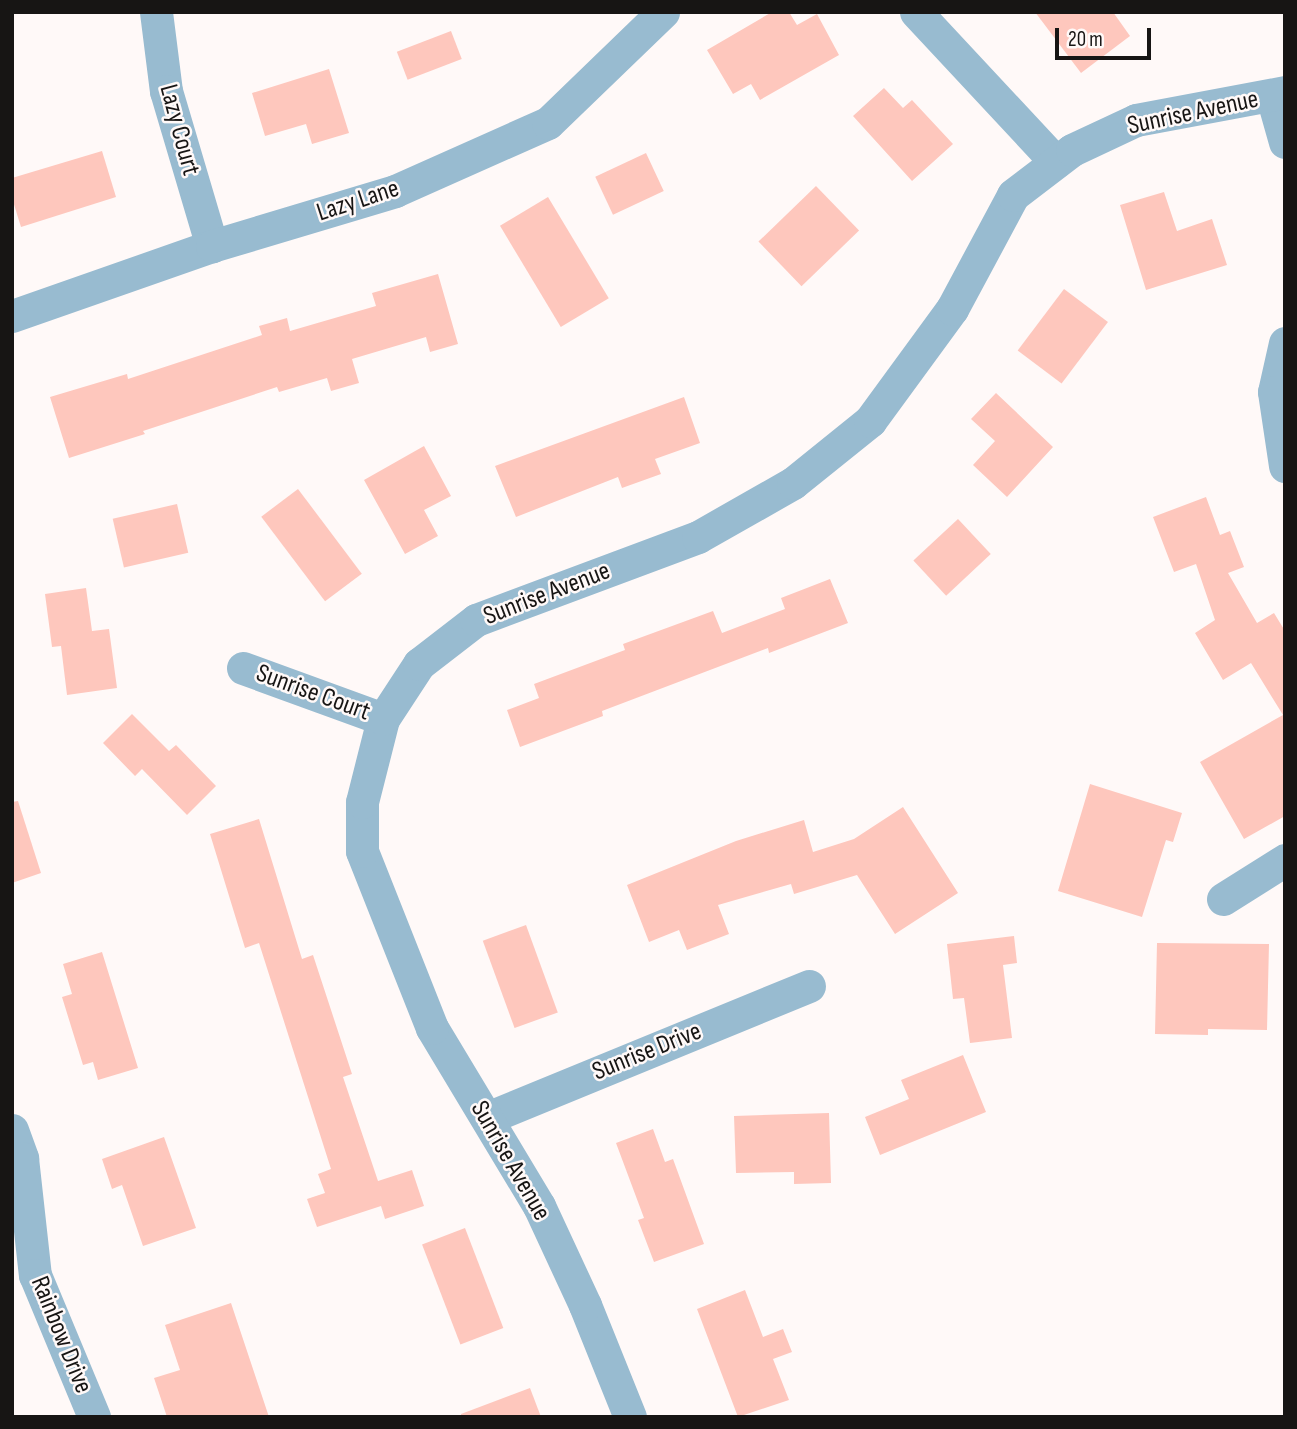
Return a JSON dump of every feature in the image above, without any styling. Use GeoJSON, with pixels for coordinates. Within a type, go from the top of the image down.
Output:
{"type":"FeatureCollection","features":[{"type":"Feature","properties":{"kind":"street","name":"Lazy Court"},"geometry":{"type":"LineString","coordinates":[[156,12],[166,91],[212,246]]}},
{"type":"Feature","properties":{"kind":"street","name":"Lazy Lane"},"geometry":{"type":"LineString","coordinates":[[12,316],[212,246],[395,191],[548,123],[663,12]]}},
{"type":"Feature","properties":{"kind":"street"},"geometry":{"type":"LineString","coordinates":[[916,12],[1056,162]]}},
{"type":"Feature","properties":{"kind":"street"},"geometry":{"type":"LineString","coordinates":[[1278,94],[1285,142]]}},
{"type":"Feature","properties":{"kind":"street","name":"Sunrise Avenue"},"geometry":{"type":"LineString","coordinates":[[631,1417],[585,1305],[539,1206],[432,1028],[362,851],[362,802],[383,719],[419,664],[476,620],[698,537],[793,483],[870,421],[952,309],[1013,195],[1072,150],[1136,120],[1278,94]]}},
{"type":"Feature","properties":{"kind":"street"},"geometry":{"type":"LineString","coordinates":[[1285,343],[1274,392],[1285,466]]}},
{"type":"Feature","properties":{"kind":"street","name":"Sunrise Court"},"geometry":{"type":"LineString","coordinates":[[243,668],[383,719]]}},
{"type":"Feature","properties":{"kind":"street"},"geometry":{"type":"LineString","coordinates":[[1223,899],[1285,860]]}},
{"type":"Feature","properties":{"kind":"street","name":"Sunrise Drive"},"geometry":{"type":"LineString","coordinates":[[487,1118],[809,986]]}},
{"type":"Feature","properties":{"kind":"street","name":"Rainbow Drive"},"geometry":{"type":"LineString","coordinates":[[12,1129],[22,1158],[23,1279],[94,1417]]}},
{"type":"Feature","properties":{"kind":"building"},"geometry":{"type":"Polygon","coordinates":[[[772,12],[789,12],[797,25],[817,14],[839,55],[760,100],[751,84],[733,94],[707,50],[772,12]]]}},
{"type":"Feature","properties":{"kind":"building"},"geometry":{"type":"Polygon","coordinates":[[[1035,12],[1113,12],[1130,36],[1081,73],[1035,12]]]}},
{"type":"Feature","properties":{"kind":"building"},"geometry":{"type":"Polygon","coordinates":[[[451,31],[462,59],[408,80],[397,52],[451,31]]]}},
{"type":"Feature","properties":{"kind":"building"},"geometry":{"type":"Polygon","coordinates":[[[329,69],[349,133],[312,144],[306,124],[265,136],[252,93],[329,69]]]}},
{"type":"Feature","properties":{"kind":"building"},"geometry":{"type":"Polygon","coordinates":[[[884,88],[903,108],[912,100],[953,144],[912,181],[853,116],[884,88]]]}},
{"type":"Feature","properties":{"kind":"building"},"geometry":{"type":"Polygon","coordinates":[[[102,151],[116,197],[21,227],[12,198],[12,178],[102,151]]]}},
{"type":"Feature","properties":{"kind":"building"},"geometry":{"type":"Polygon","coordinates":[[[646,153],[664,191],[613,215],[595,177],[646,153]]]}},
{"type":"Feature","properties":{"kind":"building"},"geometry":{"type":"Polygon","coordinates":[[[816,186],[859,231],[802,286],[758,242],[816,186]]]}},
{"type":"Feature","properties":{"kind":"building"},"geometry":{"type":"Polygon","coordinates":[[[1164,192],[1177,231],[1212,219],[1227,265],[1146,290],[1120,205],[1164,192]]]}},
{"type":"Feature","properties":{"kind":"building"},"geometry":{"type":"Polygon","coordinates":[[[548,197],[609,298],[561,327],[500,226],[548,197]]]}},
{"type":"Feature","properties":{"kind":"building"},"geometry":{"type":"Polygon","coordinates":[[[438,274],[458,344],[430,352],[426,337],[352,359],[359,383],[331,391],[327,378],[279,392],[277,387],[69,458],[50,397],[127,374],[128,379],[262,335],[259,326],[287,318],[290,331],[376,306],[372,293],[438,274]]]}},
{"type":"Feature","properties":{"kind":"building"},"geometry":{"type":"Polygon","coordinates":[[[1064,289],[1108,322],[1062,384],[1018,350],[1064,289]]]}},
{"type":"Feature","properties":{"kind":"building"},"geometry":{"type":"Polygon","coordinates":[[[996,393],[1053,447],[1007,497],[973,465],[995,441],[971,419],[996,393]]]}},
{"type":"Feature","properties":{"kind":"building"},"geometry":{"type":"Polygon","coordinates":[[[684,397],[700,443],[655,459],[661,474],[622,488],[618,477],[516,517],[495,466],[684,397]]]}},
{"type":"Feature","properties":{"kind":"building"},"geometry":{"type":"Polygon","coordinates":[[[424,446],[451,496],[424,510],[438,536],[405,554],[364,480],[424,446]]]}},
{"type":"Feature","properties":{"kind":"building"},"geometry":{"type":"Polygon","coordinates":[[[298,489],[362,574],[325,601],[261,517],[298,489]]]}},
{"type":"Feature","properties":{"kind":"building"},"geometry":{"type":"Polygon","coordinates":[[[1206,497],[1220,535],[1230,531],[1244,567],[1228,573],[1257,623],[1274,613],[1285,631],[1285,816],[1244,839],[1200,762],[1283,715],[1251,663],[1223,680],[1195,633],[1215,620],[1196,564],[1174,572],[1153,517],[1206,497]]]}},
{"type":"Feature","properties":{"kind":"building"},"geometry":{"type":"Polygon","coordinates":[[[177,504],[188,553],[124,568],[113,519],[177,504]]]}},
{"type":"Feature","properties":{"kind":"building"},"geometry":{"type":"Polygon","coordinates":[[[958,519],[991,554],[946,596],[913,561],[958,519]]]}},
{"type":"Feature","properties":{"kind":"building"},"geometry":{"type":"Polygon","coordinates":[[[830,579],[848,623],[769,653],[768,648],[602,711],[603,716],[520,747],[507,710],[539,698],[534,684],[625,650],[623,644],[713,611],[722,633],[785,609],[781,598],[830,579]]]}},
{"type":"Feature","properties":{"kind":"building"},"geometry":{"type":"Polygon","coordinates":[[[86,588],[92,631],[109,629],[117,688],[67,695],[61,646],[52,647],[45,594],[86,588]]]}},
{"type":"Feature","properties":{"kind":"building"},"geometry":{"type":"Polygon","coordinates":[[[132,714],[169,751],[176,745],[216,786],[187,815],[142,769],[135,776],[103,743],[132,714]]]}},
{"type":"Feature","properties":{"kind":"building"},"geometry":{"type":"Polygon","coordinates":[[[1090,784],[1182,813],[1173,842],[1166,840],[1142,917],[1058,891],[1090,784]]]}},
{"type":"Feature","properties":{"kind":"building"},"geometry":{"type":"Polygon","coordinates":[[[18,801],[41,873],[12,883],[12,802],[18,801]]]}},
{"type":"Feature","properties":{"kind":"building"},"geometry":{"type":"Polygon","coordinates":[[[903,807],[958,893],[895,934],[857,875],[794,894],[791,884],[718,905],[729,934],[687,950],[679,930],[649,942],[627,885],[736,841],[804,820],[813,852],[854,839],[903,807]]]}},
{"type":"Feature","properties":{"kind":"building"},"geometry":{"type":"Polygon","coordinates":[[[259,819],[302,959],[313,955],[352,1074],[343,1077],[378,1181],[412,1170],[424,1206],[385,1219],[381,1206],[317,1227],[307,1199],[325,1193],[318,1174],[331,1169],[259,943],[245,948],[210,834],[259,819]]]}},
{"type":"Feature","properties":{"kind":"building"},"geometry":{"type":"Polygon","coordinates":[[[526,925],[558,1012],[515,1028],[483,941],[526,925]]]}},
{"type":"Feature","properties":{"kind":"building"},"geometry":{"type":"Polygon","coordinates":[[[1014,936],[1017,963],[1003,965],[1012,1038],[970,1043],[964,998],[953,999],[947,944],[1014,936]]]}},
{"type":"Feature","properties":{"kind":"building"},"geometry":{"type":"Polygon","coordinates":[[[1157,943],[1269,944],[1267,1030],[1208,1029],[1208,1035],[1155,1034],[1157,943]]]}},
{"type":"Feature","properties":{"kind":"building"},"geometry":{"type":"Polygon","coordinates":[[[102,952],[138,1068],[98,1080],[93,1062],[83,1065],[62,997],[72,994],[63,964],[102,952]]]}},
{"type":"Feature","properties":{"kind":"building"},"geometry":{"type":"Polygon","coordinates":[[[963,1055],[986,1112],[880,1155],[865,1117],[909,1099],[901,1080],[963,1055]]]}},
{"type":"Feature","properties":{"kind":"building"},"geometry":{"type":"Polygon","coordinates":[[[829,1113],[831,1183],[794,1184],[794,1172],[736,1173],[734,1116],[829,1113]]]}},
{"type":"Feature","properties":{"kind":"building"},"geometry":{"type":"Polygon","coordinates":[[[653,1129],[665,1162],[673,1159],[704,1244],[654,1262],[638,1220],[644,1218],[616,1143],[653,1129]]]}},
{"type":"Feature","properties":{"kind":"building"},"geometry":{"type":"Polygon","coordinates":[[[164,1137],[196,1228],[143,1246],[122,1185],[112,1189],[102,1159],[164,1137]]]}},
{"type":"Feature","properties":{"kind":"building"},"geometry":{"type":"Polygon","coordinates":[[[465,1228],[503,1328],[460,1344],[422,1244],[465,1228]]]}},
{"type":"Feature","properties":{"kind":"building"},"geometry":{"type":"Polygon","coordinates":[[[745,1290],[763,1337],[783,1329],[792,1352],[773,1359],[789,1400],[738,1417],[697,1309],[745,1290]]]}},
{"type":"Feature","properties":{"kind":"building"},"geometry":{"type":"Polygon","coordinates":[[[231,1303],[269,1417],[167,1417],[154,1378],[180,1370],[165,1325],[231,1303]]]}},
{"type":"Feature","properties":{"kind":"building"},"geometry":{"type":"Polygon","coordinates":[[[530,1388],[541,1417],[461,1417],[461,1414],[530,1388]]]}}]}
